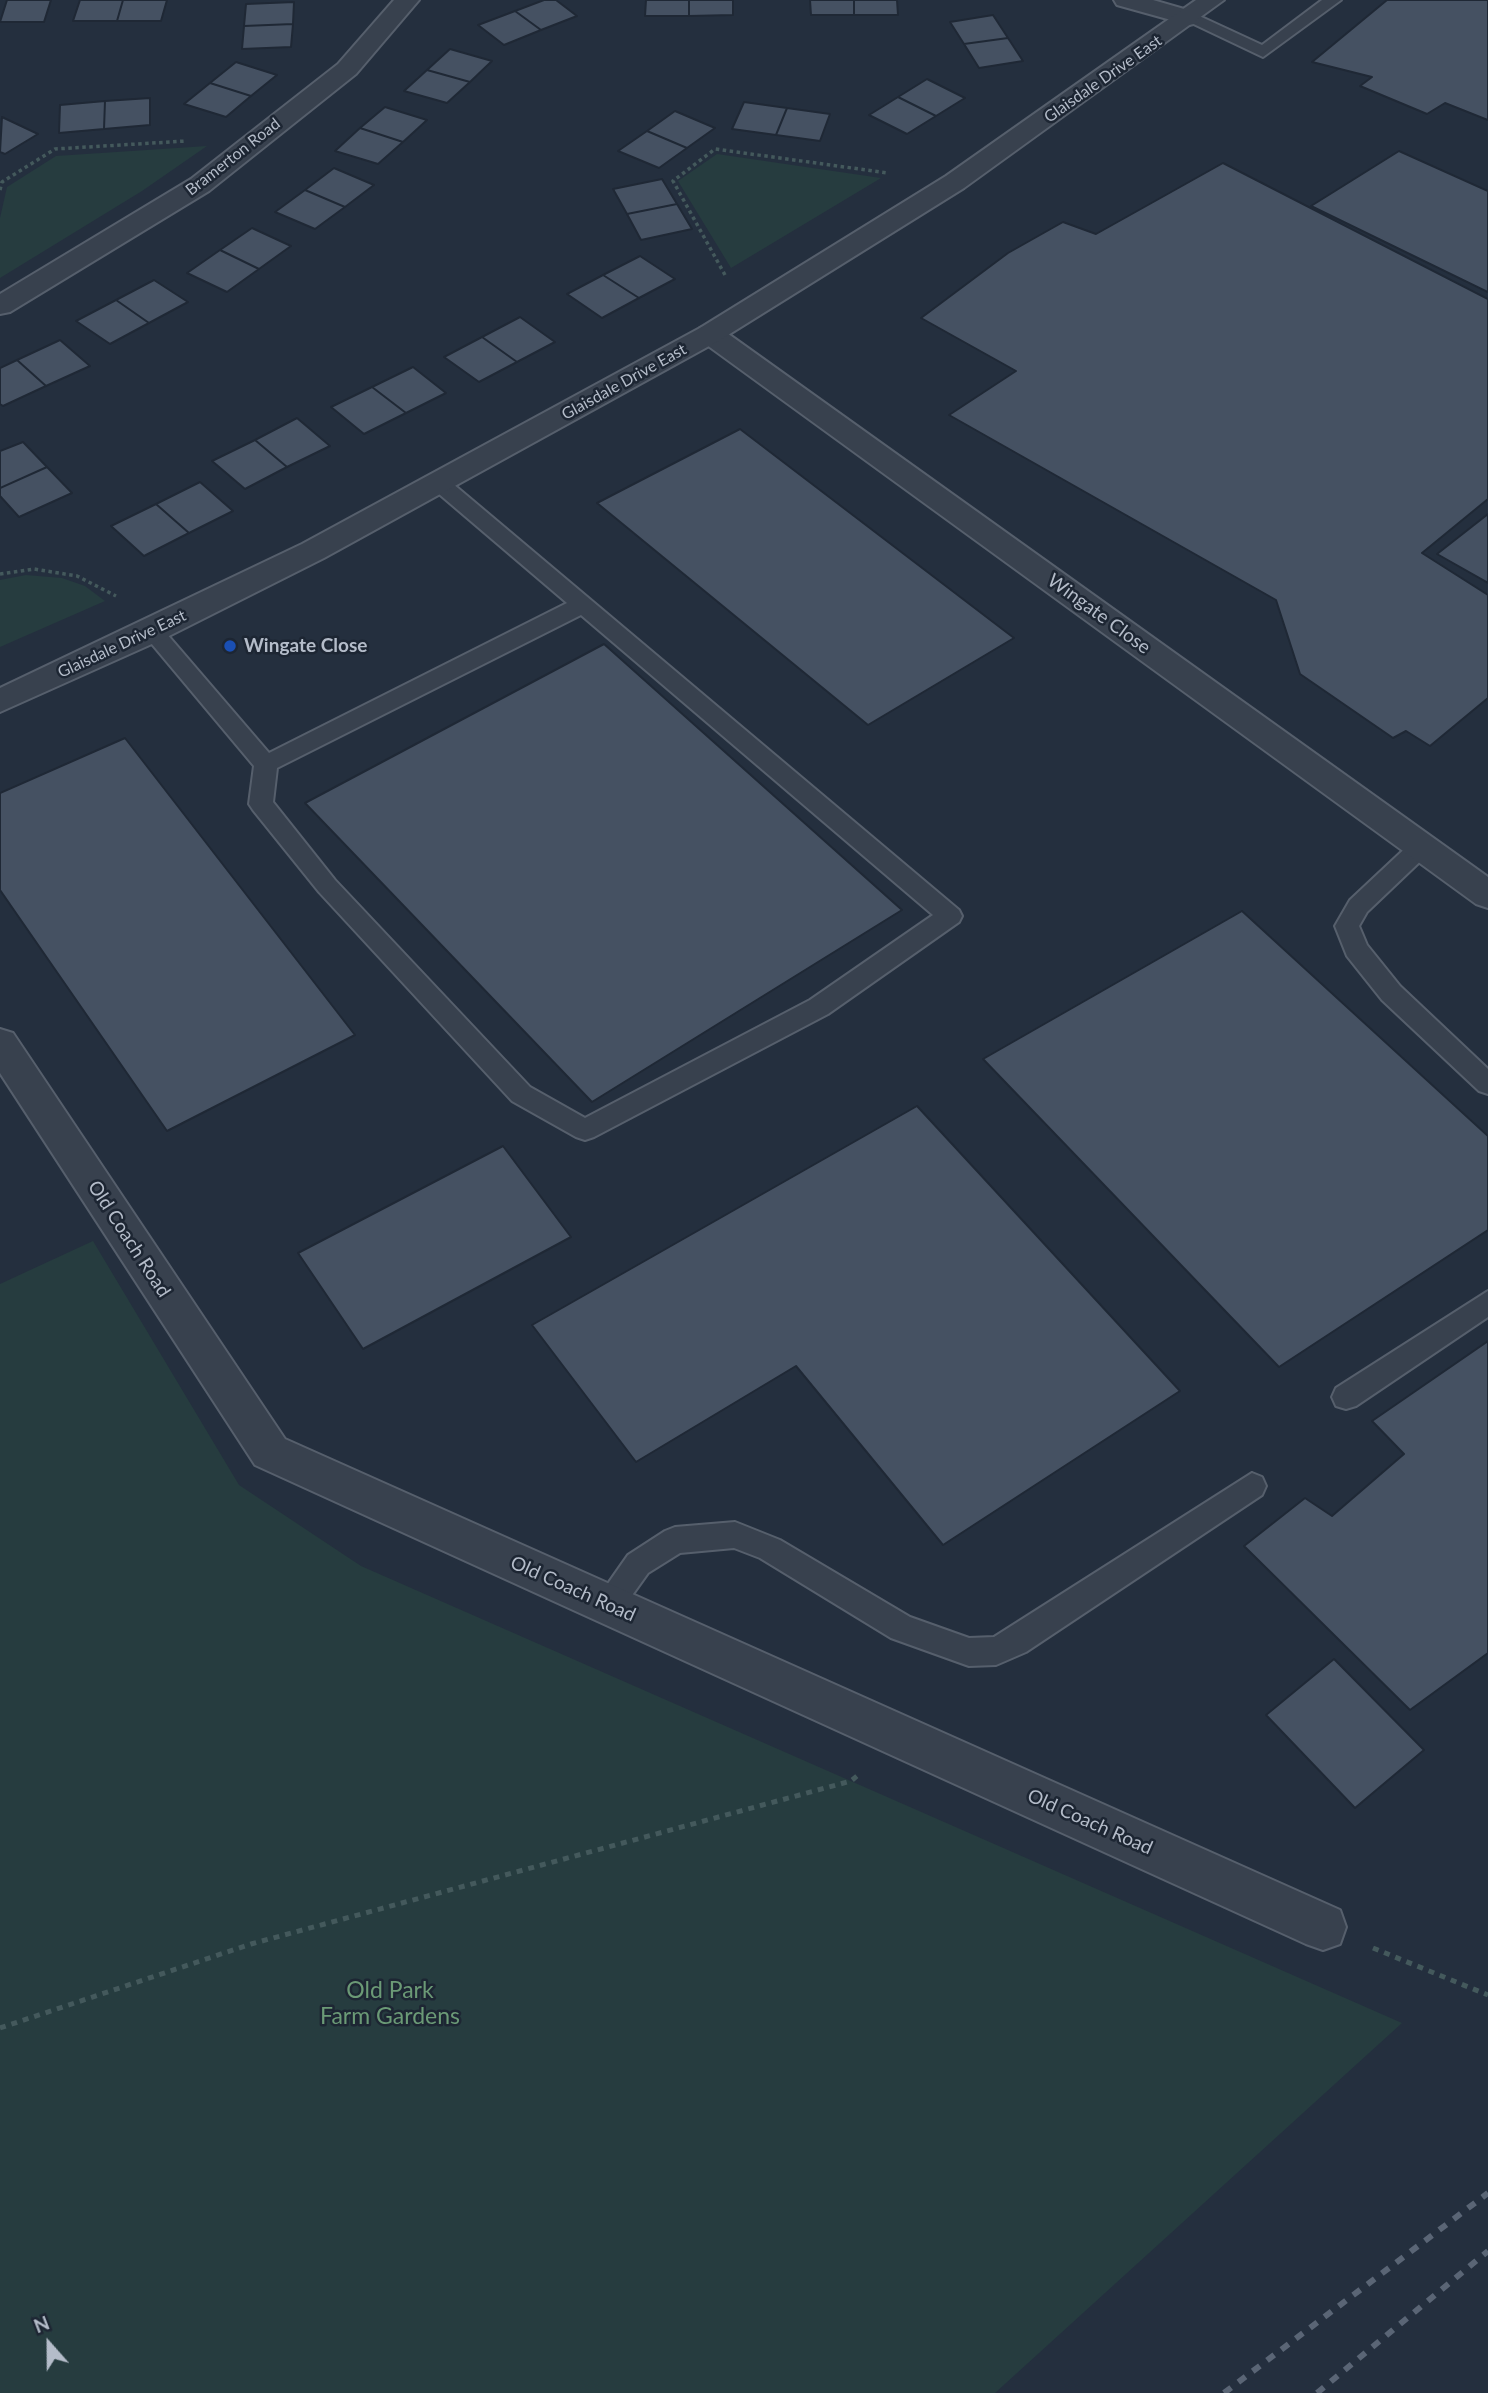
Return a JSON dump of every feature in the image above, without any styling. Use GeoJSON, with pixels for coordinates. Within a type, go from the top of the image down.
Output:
{"type":"FeatureCollection","features":[{"type":"Feature","properties":{"kind":"street","name":"Bramerton Road"},"geometry":{"type":"LineString","coordinates":[[0,306],[200,186],[259,136],[347,69],[407,0]]}},
{"type":"Feature","properties":{"kind":"street"},"geometry":{"type":"LineString","coordinates":[[1126,0],[1189,18]]}},
{"type":"Feature","properties":{"kind":"street","name":"Glaisdale Drive East"},"geometry":{"type":"LineString","coordinates":[[0,701],[152,631],[313,551],[710,334],[955,182],[1212,0]]}},
{"type":"Feature","properties":{"kind":"street","name":"Wingate Close"},"geometry":{"type":"LineString","coordinates":[[710,334],[1488,895]]}},
{"type":"Feature","properties":{"kind":"street","name":"Old Coach Road"},"geometry":{"type":"LineString","coordinates":[[0,1043],[270,1452],[1324,1927]]}},
{"type":"Feature","properties":{"kind":"lane"},"geometry":{"type":"LineString","coordinates":[[1189,18],[1263,52],[1333,1]]}},
{"type":"Feature","properties":{"kind":"lane"},"geometry":{"type":"LineString","coordinates":[[152,631],[266,764],[261,804],[327,886],[521,1094],[585,1130],[819,1007],[950,916],[582,605],[489,522],[439,483]]}},
{"type":"Feature","properties":{"kind":"lane"},"geometry":{"type":"LineString","coordinates":[[266,764],[582,605]]}},
{"type":"Feature","properties":{"kind":"lane"},"geometry":{"type":"LineString","coordinates":[[1421,847],[1358,906],[1348,926],[1356,950],[1391,993],[1488,1084]]}},
{"type":"Feature","properties":{"kind":"lane"},"geometry":{"type":"LineString","coordinates":[[1346,1397],[1488,1302]]}},
{"type":"Feature","properties":{"kind":"lane"},"geometry":{"type":"LineString","coordinates":[[608,1605],[638,1564],[675,1540],[735,1535],[770,1549],[901,1628],[969,1652],[996,1651],[1015,1642],[1252,1486]]}},
{"type":"Feature","properties":{"kind":"path"},"geometry":{"type":"LineString","coordinates":[[0,190],[2,182],[55,149],[259,136]]}},
{"type":"Feature","properties":{"kind":"path"},"geometry":{"type":"LineString","coordinates":[[746,312],[673,181],[715,149],[955,182]]}},
{"type":"Feature","properties":{"kind":"path"},"geometry":{"type":"LineString","coordinates":[[0,574],[34,569],[77,576],[111,592],[152,631]]}},
{"type":"Feature","properties":{"kind":"path"},"geometry":{"type":"LineString","coordinates":[[0,2028],[251,1944],[851,1781],[905,1738]]}},
{"type":"Feature","properties":{"kind":"path"},"geometry":{"type":"LineString","coordinates":[[1324,1927],[1488,1995]]}},
{"type":"Feature","properties":{"kind":"green space"},"geometry":{"type":"Polygon","coordinates":[[[207,146],[142,191],[0,278],[0,218],[7,187],[56,156],[207,146]]]}},
{"type":"Feature","properties":{"kind":"green space"},"geometry":{"type":"Polygon","coordinates":[[[717,154],[881,178],[731,268],[678,181],[717,154]]]}},
{"type":"Feature","properties":{"kind":"green space"},"geometry":{"type":"Polygon","coordinates":[[[26,575],[62,578],[85,586],[105,601],[0,647],[0,580],[26,575]]]}},
{"type":"Feature","properties":{"kind":"green space","name":"Old Park Farm Gardens"},"geometry":{"type":"Polygon","coordinates":[[[93,1241],[239,1485],[361,1566],[1402,2023],[995,2393],[0,2393],[0,1284],[93,1241]]]}},
{"type":"Feature","properties":{"kind":"building"},"geometry":{"type":"Polygon","coordinates":[[[7,0],[51,0],[44,22],[0,22],[7,0]]]}},
{"type":"Feature","properties":{"kind":"building"},"geometry":{"type":"Polygon","coordinates":[[[80,0],[123,0],[117,21],[73,21],[80,0]]]}},
{"type":"Feature","properties":{"kind":"building"},"geometry":{"type":"Polygon","coordinates":[[[123,0],[167,0],[161,21],[117,21],[123,0]]]}},
{"type":"Feature","properties":{"kind":"building"},"geometry":{"type":"Polygon","coordinates":[[[544,0],[556,0],[577,16],[541,30],[515,11],[544,0]]]}},
{"type":"Feature","properties":{"kind":"building"},"geometry":{"type":"Polygon","coordinates":[[[646,0],[689,0],[689,16],[645,16],[646,0]]]}},
{"type":"Feature","properties":{"kind":"building"},"geometry":{"type":"Polygon","coordinates":[[[689,0],[733,0],[733,15],[689,16],[689,0]]]}},
{"type":"Feature","properties":{"kind":"building"},"geometry":{"type":"Polygon","coordinates":[[[810,0],[854,0],[854,15],[811,15],[810,0]]]}},
{"type":"Feature","properties":{"kind":"building"},"geometry":{"type":"Polygon","coordinates":[[[854,0],[897,0],[898,15],[854,15],[854,0]]]}},
{"type":"Feature","properties":{"kind":"building"},"geometry":{"type":"Polygon","coordinates":[[[1387,0],[1488,0],[1488,120],[1445,103],[1427,114],[1360,86],[1372,77],[1312,62],[1387,0]]]}},
{"type":"Feature","properties":{"kind":"building"},"geometry":{"type":"Polygon","coordinates":[[[294,2],[293,24],[244,26],[246,4],[294,2]]]}},
{"type":"Feature","properties":{"kind":"building"},"geometry":{"type":"Polygon","coordinates":[[[515,11],[541,30],[504,45],[478,25],[515,11]]]}},
{"type":"Feature","properties":{"kind":"building"},"geometry":{"type":"Polygon","coordinates":[[[993,15],[1008,38],[964,44],[950,22],[993,15]]]}},
{"type":"Feature","properties":{"kind":"building"},"geometry":{"type":"Polygon","coordinates":[[[293,24],[291,47],[242,49],[244,26],[293,24]]]}},
{"type":"Feature","properties":{"kind":"building"},"geometry":{"type":"Polygon","coordinates":[[[1008,38],[1023,61],[979,68],[964,44],[1008,38]]]}},
{"type":"Feature","properties":{"kind":"building"},"geometry":{"type":"Polygon","coordinates":[[[450,49],[492,61],[470,82],[427,70],[450,49]]]}},
{"type":"Feature","properties":{"kind":"building"},"geometry":{"type":"Polygon","coordinates":[[[236,62],[277,75],[251,96],[210,83],[236,62]]]}},
{"type":"Feature","properties":{"kind":"building"},"geometry":{"type":"Polygon","coordinates":[[[427,70],[470,82],[447,103],[404,91],[427,70]]]}},
{"type":"Feature","properties":{"kind":"building"},"geometry":{"type":"Polygon","coordinates":[[[927,79],[965,98],[936,116],[898,97],[927,79]]]}},
{"type":"Feature","properties":{"kind":"building"},"geometry":{"type":"Polygon","coordinates":[[[210,83],[251,96],[226,117],[184,104],[210,83]]]}},
{"type":"Feature","properties":{"kind":"building"},"geometry":{"type":"Polygon","coordinates":[[[898,97],[936,116],[907,134],[869,115],[898,97]]]}},
{"type":"Feature","properties":{"kind":"building"},"geometry":{"type":"Polygon","coordinates":[[[150,98],[150,125],[104,129],[105,101],[150,98]]]}},
{"type":"Feature","properties":{"kind":"building"},"geometry":{"type":"Polygon","coordinates":[[[105,101],[104,129],[59,133],[60,105],[105,101]]]}},
{"type":"Feature","properties":{"kind":"building"},"geometry":{"type":"Polygon","coordinates":[[[744,102],[787,108],[776,135],[732,129],[744,102]]]}},
{"type":"Feature","properties":{"kind":"building"},"geometry":{"type":"Polygon","coordinates":[[[385,107],[427,120],[403,142],[360,128],[385,107]]]}},
{"type":"Feature","properties":{"kind":"building"},"geometry":{"type":"Polygon","coordinates":[[[787,108],[830,114],[820,141],[776,135],[787,108]]]}},
{"type":"Feature","properties":{"kind":"building"},"geometry":{"type":"Polygon","coordinates":[[[675,111],[715,128],[687,148],[647,131],[675,111]]]}},
{"type":"Feature","properties":{"kind":"building"},"geometry":{"type":"Polygon","coordinates":[[[2,117],[38,134],[5,154],[0,152],[2,117]]]}},
{"type":"Feature","properties":{"kind":"building"},"geometry":{"type":"Polygon","coordinates":[[[360,128],[403,142],[378,164],[335,151],[360,128]]]}},
{"type":"Feature","properties":{"kind":"building"},"geometry":{"type":"Polygon","coordinates":[[[647,131],[687,148],[659,168],[618,151],[647,131]]]}},
{"type":"Feature","properties":{"kind":"building"},"geometry":{"type":"Polygon","coordinates":[[[1399,151],[1488,191],[1488,292],[1311,206],[1399,151]]]}},
{"type":"Feature","properties":{"kind":"building"},"geometry":{"type":"Polygon","coordinates":[[[1223,163],[1488,299],[1488,499],[1422,553],[1488,595],[1488,698],[1430,746],[1406,731],[1393,738],[1300,674],[1276,600],[949,415],[1016,371],[921,318],[1008,253],[1063,222],[1096,234],[1223,163]]]}},
{"type":"Feature","properties":{"kind":"building"},"geometry":{"type":"Polygon","coordinates":[[[334,168],[374,185],[345,207],[305,190],[334,168]]]}},
{"type":"Feature","properties":{"kind":"building"},"geometry":{"type":"Polygon","coordinates":[[[662,179],[677,204],[627,214],[613,189],[662,179]]]}},
{"type":"Feature","properties":{"kind":"building"},"geometry":{"type":"Polygon","coordinates":[[[305,190],[345,207],[315,229],[275,212],[305,190]]]}},
{"type":"Feature","properties":{"kind":"building"},"geometry":{"type":"Polygon","coordinates":[[[677,204],[692,229],[641,240],[627,214],[677,204]]]}},
{"type":"Feature","properties":{"kind":"building"},"geometry":{"type":"Polygon","coordinates":[[[252,228],[291,246],[259,269],[220,250],[252,228]]]}},
{"type":"Feature","properties":{"kind":"building"},"geometry":{"type":"Polygon","coordinates":[[[220,250],[259,269],[227,292],[187,273],[220,250]]]}},
{"type":"Feature","properties":{"kind":"building"},"geometry":{"type":"Polygon","coordinates":[[[640,256],[675,279],[639,298],[603,275],[640,256]]]}},
{"type":"Feature","properties":{"kind":"building"},"geometry":{"type":"Polygon","coordinates":[[[603,275],[639,298],[602,318],[567,294],[603,275]]]}},
{"type":"Feature","properties":{"kind":"building"},"geometry":{"type":"Polygon","coordinates":[[[154,280],[188,302],[149,323],[116,300],[154,280]]]}},
{"type":"Feature","properties":{"kind":"building"},"geometry":{"type":"Polygon","coordinates":[[[116,300],[149,323],[110,344],[76,321],[116,300]]]}},
{"type":"Feature","properties":{"kind":"building"},"geometry":{"type":"Polygon","coordinates":[[[520,317],[555,342],[517,362],[482,337],[520,317]]]}},
{"type":"Feature","properties":{"kind":"building"},"geometry":{"type":"Polygon","coordinates":[[[482,337],[517,362],[479,382],[444,357],[482,337]]]}},
{"type":"Feature","properties":{"kind":"building"},"geometry":{"type":"Polygon","coordinates":[[[60,340],[90,366],[46,386],[17,360],[60,340]]]}},
{"type":"Feature","properties":{"kind":"building"},"geometry":{"type":"Polygon","coordinates":[[[17,360],[46,386],[3,406],[0,404],[0,368],[17,360]]]}},
{"type":"Feature","properties":{"kind":"building"},"geometry":{"type":"Polygon","coordinates":[[[413,367],[446,393],[406,413],[372,387],[413,367]]]}},
{"type":"Feature","properties":{"kind":"building"},"geometry":{"type":"Polygon","coordinates":[[[372,387],[406,413],[364,434],[331,407],[372,387]]]}},
{"type":"Feature","properties":{"kind":"building"},"geometry":{"type":"Polygon","coordinates":[[[297,418],[330,446],[287,467],[255,440],[297,418]]]}},
{"type":"Feature","properties":{"kind":"building"},"geometry":{"type":"Polygon","coordinates":[[[740,429],[1014,638],[868,725],[597,503],[740,429]]]}},
{"type":"Feature","properties":{"kind":"building"},"geometry":{"type":"Polygon","coordinates":[[[255,440],[287,467],[245,489],[212,461],[255,440]]]}},
{"type":"Feature","properties":{"kind":"building"},"geometry":{"type":"Polygon","coordinates":[[[23,442],[47,467],[0,488],[0,451],[23,442]]]}},
{"type":"Feature","properties":{"kind":"building"},"geometry":{"type":"Polygon","coordinates":[[[47,467],[72,493],[19,517],[0,496],[0,488],[47,467]]]}},
{"type":"Feature","properties":{"kind":"building"},"geometry":{"type":"Polygon","coordinates":[[[200,482],[233,511],[189,533],[156,504],[200,482]]]}},
{"type":"Feature","properties":{"kind":"building"},"geometry":{"type":"Polygon","coordinates":[[[156,504],[189,533],[144,556],[111,526],[156,504]]]}},
{"type":"Feature","properties":{"kind":"building"},"geometry":{"type":"Polygon","coordinates":[[[1488,514],[1488,583],[1437,554],[1488,514]]]}},
{"type":"Feature","properties":{"kind":"building"},"geometry":{"type":"Polygon","coordinates":[[[604,644],[902,910],[592,1102],[305,803],[604,644]]]}},
{"type":"Feature","properties":{"kind":"building"},"geometry":{"type":"Polygon","coordinates":[[[125,738],[355,1035],[167,1131],[0,890],[0,793],[125,738]]]}},
{"type":"Feature","properties":{"kind":"building"},"geometry":{"type":"Polygon","coordinates":[[[1242,911],[1488,1136],[1488,1230],[1279,1367],[983,1059],[1242,911]]]}},
{"type":"Feature","properties":{"kind":"building"},"geometry":{"type":"Polygon","coordinates":[[[917,1106],[1180,1391],[943,1545],[796,1366],[636,1462],[532,1325],[917,1106]]]}},
{"type":"Feature","properties":{"kind":"building"},"geometry":{"type":"Polygon","coordinates":[[[503,1146],[571,1237],[363,1349],[298,1253],[503,1146]]]}},
{"type":"Feature","properties":{"kind":"building"},"geometry":{"type":"Polygon","coordinates":[[[1488,1341],[1488,1653],[1410,1710],[1244,1546],[1305,1498],[1332,1516],[1404,1454],[1372,1421],[1488,1341]]]}},
{"type":"Feature","properties":{"kind":"building"},"geometry":{"type":"Polygon","coordinates":[[[1334,1659],[1424,1750],[1355,1808],[1266,1715],[1334,1659]]]}},
{"type":"Feature","properties":{"kind":"railway"},"geometry":{"type":"LineString","coordinates":[[1224,2393],[1488,2193]]}},
{"type":"Feature","properties":{"kind":"railway"},"geometry":{"type":"LineString","coordinates":[[1317,2393],[1488,2251]]}},
{"type":"Feature","properties":{"kind":"place","name":"Wingate Close"},"geometry":{"type":"Point","coordinates":[230,646]}}]}
